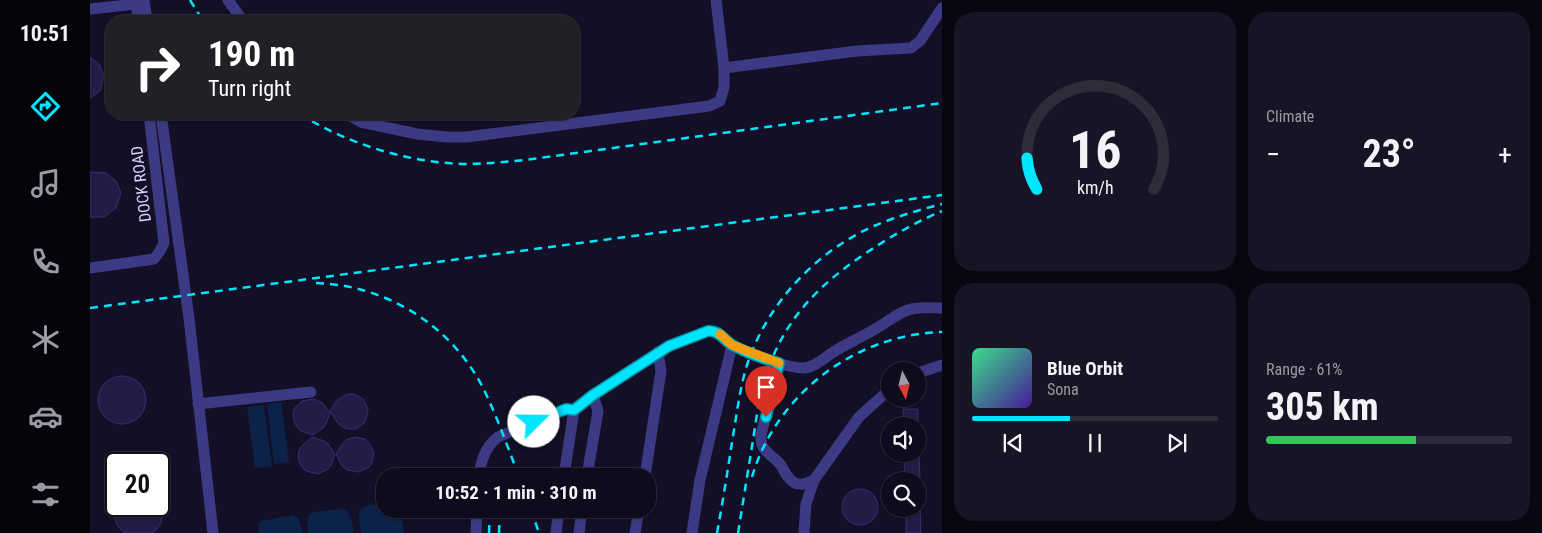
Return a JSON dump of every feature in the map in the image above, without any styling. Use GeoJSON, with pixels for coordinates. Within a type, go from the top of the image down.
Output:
{"type":"FeatureCollection","features":[{"type":"Feature","properties":{"kind":"lane"},"geometry":{"type":"LineString","coordinates":[[228,0],[239,15]]}},
{"type":"Feature","properties":{"kind":"lane"},"geometry":{"type":"LineString","coordinates":[[358,120],[418,134],[447,138],[710,106],[720,101],[724,86],[724,68],[716,0]]}},
{"type":"Feature","properties":{"kind":"lane"},"geometry":{"type":"LineString","coordinates":[[90,9],[139,1]]}},
{"type":"Feature","properties":{"kind":"lane"},"geometry":{"type":"LineString","coordinates":[[138,15],[139,1]]}},
{"type":"Feature","properties":{"kind":"lane"},"geometry":{"type":"LineString","coordinates":[[139,1],[145,15]]}},
{"type":"Feature","properties":{"kind":"lane"},"geometry":{"type":"LineString","coordinates":[[724,68],[857,52],[911,48],[920,41],[942,8]]}},
{"type":"Feature","properties":{"kind":"lane","name":"DOCK ROAD"},"geometry":{"type":"LineString","coordinates":[[90,268],[154,259],[164,243],[150,120]]}},
{"type":"Feature","properties":{"kind":"lane"},"geometry":{"type":"LineString","coordinates":[[161,120],[189,318],[213,533]]}},
{"type":"Feature","properties":{"kind":"lane"},"geometry":{"type":"LineString","coordinates":[[565,468],[574,410],[593,395],[669,346],[708,331],[714,331],[732,345],[779,363],[802,368],[815,364],[898,314],[911,309],[942,308]]}},
{"type":"Feature","properties":{"kind":"lane"},"geometry":{"type":"LineString","coordinates":[[692,533],[700,480],[732,345]]}},
{"type":"Feature","properties":{"kind":"lane"},"geometry":{"type":"LineString","coordinates":[[645,468],[662,371],[658,352]]}},
{"type":"Feature","properties":{"kind":"lane"},"geometry":{"type":"LineString","coordinates":[[779,363],[761,435],[762,444],[768,454],[781,465],[791,480],[801,484],[814,480]]}},
{"type":"Feature","properties":{"kind":"lane"},"geometry":{"type":"LineString","coordinates":[[926,370],[942,365]]}},
{"type":"Feature","properties":{"kind":"lane"},"geometry":{"type":"LineString","coordinates":[[198,404],[310,392]]}},
{"type":"Feature","properties":{"kind":"lane"},"geometry":{"type":"LineString","coordinates":[[589,468],[598,411],[593,395]]}},
{"type":"Feature","properties":{"kind":"lane"},"geometry":{"type":"LineString","coordinates":[[804,533],[806,504],[814,480],[859,417],[881,397]]}},
{"type":"Feature","properties":{"kind":"lane"},"geometry":{"type":"LineString","coordinates":[[481,468],[485,452],[498,437],[566,409],[574,410]]}},
{"type":"Feature","properties":{"kind":"lane"},"geometry":{"type":"LineString","coordinates":[[476,533],[477,518]]}},
{"type":"Feature","properties":{"kind":"lane"},"geometry":{"type":"LineString","coordinates":[[556,533],[558,518]]}},
{"type":"Feature","properties":{"kind":"lane"},"geometry":{"type":"LineString","coordinates":[[578,533],[580,518]]}},
{"type":"Feature","properties":{"kind":"lane"},"geometry":{"type":"LineString","coordinates":[[635,533],[638,518]]}},
{"type":"Feature","properties":{"kind":"water"},"geometry":{"type":"Polygon","coordinates":[[[281,402],[289,462],[274,464],[267,404],[281,402]]]}},
{"type":"Feature","properties":{"kind":"water"},"geometry":{"type":"Polygon","coordinates":[[[264,405],[272,466],[255,468],[247,407],[264,405]]]}},
{"type":"Feature","properties":{"kind":"water"},"geometry":{"type":"Polygon","coordinates":[[[376,504],[376,518],[402,518],[404,533],[361,533],[360,512],[364,506],[376,504]]]}},
{"type":"Feature","properties":{"kind":"water"},"geometry":{"type":"Polygon","coordinates":[[[343,509],[349,513],[354,533],[308,533],[307,524],[310,514],[313,512],[343,509]]]}},
{"type":"Feature","properties":{"kind":"water"},"geometry":{"type":"Polygon","coordinates":[[[293,515],[299,519],[302,533],[259,533],[258,524],[261,521],[293,515]]]}},
{"type":"Feature","properties":{"kind":"building"},"geometry":{"type":"Polygon","coordinates":[[[90,57],[99,64],[104,76],[100,91],[90,98],[90,57]]]}},
{"type":"Feature","properties":{"kind":"building"},"geometry":{"type":"Polygon","coordinates":[[[90,172],[106,173],[116,181],[121,193],[116,208],[104,217],[90,217],[90,172]]]}},
{"type":"Feature","properties":{"kind":"building"},"geometry":{"type":"Polygon","coordinates":[[[122,376],[131,378],[139,383],[144,391],[146,400],[144,409],[139,417],[131,422],[122,424],[113,422],[105,417],[100,409],[98,400],[100,391],[105,383],[113,378],[122,376]]]}},
{"type":"Feature","properties":{"kind":"building"},"geometry":{"type":"Polygon","coordinates":[[[348,394],[354,394],[363,399],[368,409],[366,420],[356,429],[347,429],[341,426],[330,411],[337,400],[348,394]]]}},
{"type":"Feature","properties":{"kind":"building"},"geometry":{"type":"Polygon","coordinates":[[[314,399],[323,403],[330,413],[323,428],[313,435],[301,431],[297,427],[293,415],[294,409],[302,401],[314,399]]]}},
{"type":"Feature","properties":{"kind":"building"},"geometry":{"type":"Polygon","coordinates":[[[903,409],[918,409],[918,417],[903,417],[903,409]]]}},
{"type":"Feature","properties":{"kind":"building"},"geometry":{"type":"Polygon","coordinates":[[[312,437],[324,441],[335,454],[328,469],[318,474],[306,471],[299,462],[298,456],[299,450],[312,437]]]}},
{"type":"Feature","properties":{"kind":"building"},"geometry":{"type":"Polygon","coordinates":[[[356,437],[365,439],[374,452],[372,463],[369,467],[359,472],[347,470],[342,466],[336,454],[343,443],[348,439],[356,437]]]}},
{"type":"Feature","properties":{"kind":"building"},"geometry":{"type":"Polygon","coordinates":[[[904,462],[919,462],[920,472],[905,472],[904,462]]]}},
{"type":"Feature","properties":{"kind":"building"},"geometry":{"type":"Polygon","coordinates":[[[860,489],[872,495],[878,507],[872,519],[860,525],[848,519],[842,507],[848,495],[860,489]]]}},
{"type":"Feature","properties":{"kind":"building"},"geometry":{"type":"Polygon","coordinates":[[[114,517],[162,517],[161,523],[152,533],[124,533],[117,525],[114,517]]]}},
{"type":"Feature","properties":{"kind":"building"},"geometry":{"type":"Polygon","coordinates":[[[906,517],[920,517],[921,533],[906,533],[906,517]]]}},
{"type":"Feature","properties":{"kind":"railway"},"geometry":{"type":"LineString","coordinates":[[190,0],[199,15]]}},
{"type":"Feature","properties":{"kind":"railway"},"geometry":{"type":"LineString","coordinates":[[310,120],[378,150],[420,160],[471,164],[525,160],[942,103]]}},
{"type":"Feature","properties":{"kind":"railway"},"geometry":{"type":"LineString","coordinates":[[90,308],[942,195]]}},
{"type":"Feature","properties":{"kind":"railway"},"geometry":{"type":"LineString","coordinates":[[717,533],[739,400],[747,365],[767,321],[780,301],[813,265],[852,237],[890,220],[942,204]]}},
{"type":"Feature","properties":{"kind":"railway"},"geometry":{"type":"LineString","coordinates":[[738,533],[760,395],[776,350],[795,318],[818,291],[863,255],[892,237],[942,211]]}},
{"type":"Feature","properties":{"kind":"railway"},"geometry":{"type":"LineString","coordinates":[[316,283],[341,285],[366,291],[389,300],[412,311],[451,343],[467,362],[481,384],[516,468]]}},
{"type":"Feature","properties":{"kind":"railway"},"geometry":{"type":"LineString","coordinates":[[752,477],[764,447],[780,420],[800,395],[824,374],[850,357],[879,344],[910,335],[942,332]]}},
{"type":"Feature","properties":{"kind":"railway"},"geometry":{"type":"LineString","coordinates":[[489,533],[490,518]]}},
{"type":"Feature","properties":{"kind":"railway"},"geometry":{"type":"LineString","coordinates":[[499,533],[500,518]]}},
{"type":"Feature","properties":{"kind":"railway"},"geometry":{"type":"LineString","coordinates":[[534,518],[539,533]]}},
{"type":"Feature","properties":{"kind":"slow traffic"},"geometry":{"type":"LineString","coordinates":[[720,334],[732,345],[779,363]]}},
{"type":"Feature","properties":{"kind":"route"},"geometry":{"type":"LineString","coordinates":[[534,422],[566,409],[574,410],[593,395],[658,352],[708,331],[720,334],[732,345],[779,363],[766,417]]}}]}
